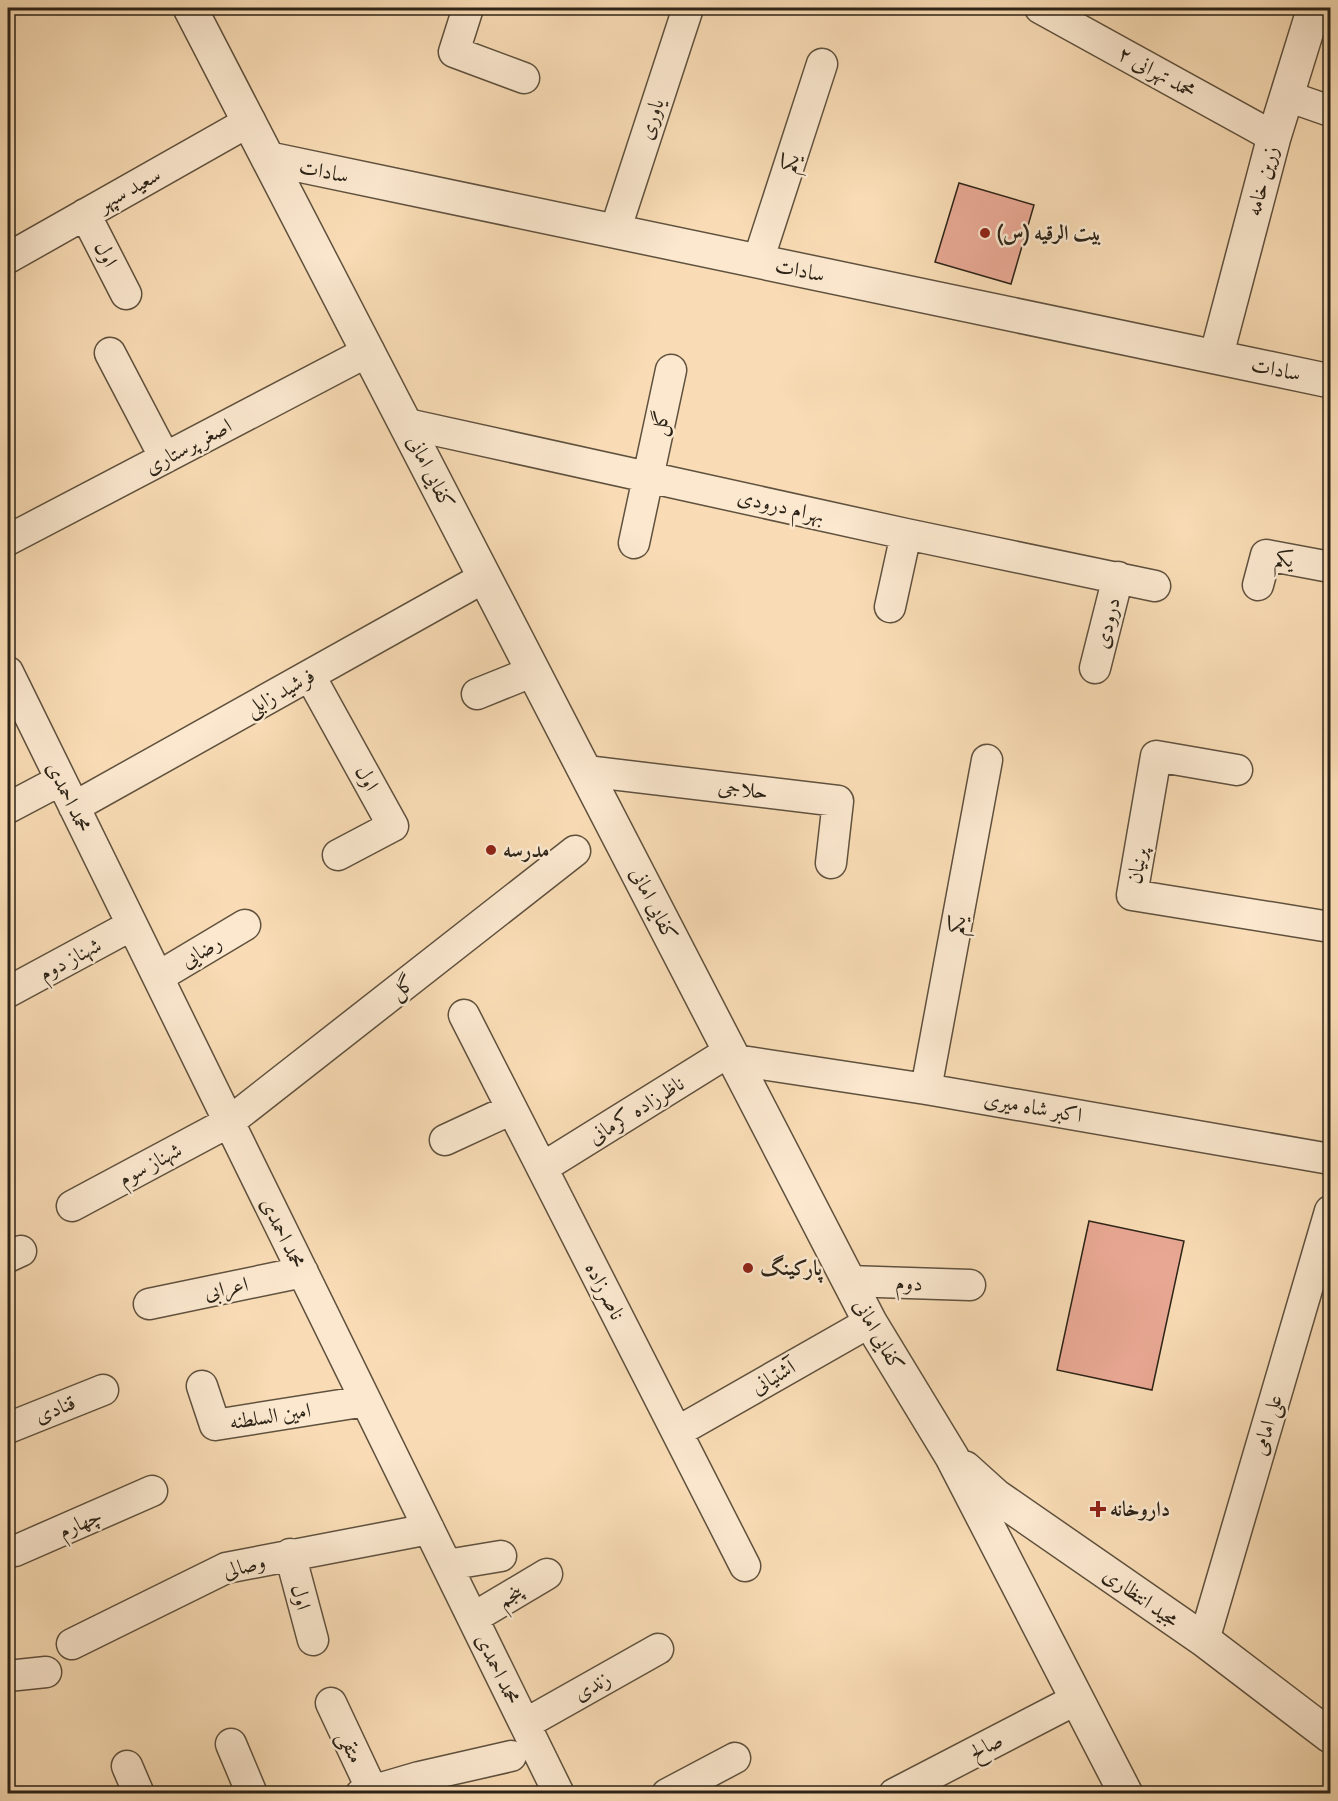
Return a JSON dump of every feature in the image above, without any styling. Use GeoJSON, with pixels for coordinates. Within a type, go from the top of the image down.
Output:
{"type":"FeatureCollection","features":[{"type":"Feature","properties":{"kind":"street","name":"کفایی امانی"},"geometry":{"type":"LineString","coordinates":[[193,8],[848,1281],[870,1322],[952,1457],[1125,1794]]}},
{"type":"Feature","properties":{"kind":"street"},"geometry":{"type":"LineString","coordinates":[[468,8],[454,52],[524,78]]}},
{"type":"Feature","properties":{"kind":"street","name":"یاوری"},"geometry":{"type":"LineString","coordinates":[[615,231],[688,8]]}},
{"type":"Feature","properties":{"kind":"street","name":"محمد تهرانی ۲"},"geometry":{"type":"LineString","coordinates":[[1040,8],[1274,137]]}},
{"type":"Feature","properties":{"kind":"street","name":"زرین خامه"},"geometry":{"type":"LineString","coordinates":[[1216,357],[1274,137],[1314,8]]}},
{"type":"Feature","properties":{"kind":"street","name":"یکم"},"geometry":{"type":"LineString","coordinates":[[758,261],[822,64]]}},
{"type":"Feature","properties":{"kind":"street"},"geometry":{"type":"LineString","coordinates":[[1287,96],[1330,111]]}},
{"type":"Feature","properties":{"kind":"street","name":"سعید سپهر"},"geometry":{"type":"LineString","coordinates":[[8,258],[250,121]]}},
{"type":"Feature","properties":{"kind":"street","name":"سادات"},"geometry":{"type":"LineString","coordinates":[[270,159],[1330,381]]}},
{"type":"Feature","properties":{"kind":"street","name":"اول"},"geometry":{"type":"LineString","coordinates":[[85,214],[126,294]]}},
{"type":"Feature","properties":{"kind":"street","name":"اصغر پرستاری"},"geometry":{"type":"LineString","coordinates":[[8,540],[369,351]]}},
{"type":"Feature","properties":{"kind":"street"},"geometry":{"type":"LineString","coordinates":[[110,353],[165,458]]}},
{"type":"Feature","properties":{"kind":"street","name":"گل"},"geometry":{"type":"LineString","coordinates":[[648,476],[671,370]]}},
{"type":"Feature","properties":{"kind":"street","name":"بهرام درودی"},"geometry":{"type":"LineString","coordinates":[[407,424],[906,534],[1155,586]]}},
{"type":"Feature","properties":{"kind":"street"},"geometry":{"type":"LineString","coordinates":[[634,543],[648,476]]}},
{"type":"Feature","properties":{"kind":"street"},"geometry":{"type":"LineString","coordinates":[[890,607],[906,534]]}},
{"type":"Feature","properties":{"kind":"street","name":"یکم"},"geometry":{"type":"LineString","coordinates":[[1258,585],[1266,555],[1330,567]]}},
{"type":"Feature","properties":{"kind":"street","name":"فرشید زابلی"},"geometry":{"type":"LineString","coordinates":[[74,807],[485,577]]}},
{"type":"Feature","properties":{"kind":"street","name":"درودی"},"geometry":{"type":"LineString","coordinates":[[1095,668],[1118,577]]}},
{"type":"Feature","properties":{"kind":"street"},"geometry":{"type":"LineString","coordinates":[[477,694],[534,671]]}},
{"type":"Feature","properties":{"kind":"street","name":"محمد احمدی"},"geometry":{"type":"LineString","coordinates":[[8,672],[559,1794]]}},
{"type":"Feature","properties":{"kind":"street","name":"اول"},"geometry":{"type":"LineString","coordinates":[[310,676],[393,826],[338,855]]}},
{"type":"Feature","properties":{"kind":"street","name":"پرنیان"},"geometry":{"type":"LineString","coordinates":[[1237,770],[1156,756],[1132,895],[1330,927]]}},
{"type":"Feature","properties":{"kind":"street","name":"یکم"},"geometry":{"type":"LineString","coordinates":[[926,1089],[987,760]]}},
{"type":"Feature","properties":{"kind":"street","name":"حلاجی"},"geometry":{"type":"LineString","coordinates":[[586,771],[838,801],[831,863]]}},
{"type":"Feature","properties":{"kind":"street"},"geometry":{"type":"LineString","coordinates":[[8,808],[61,780]]}},
{"type":"Feature","properties":{"kind":"street","name":"گل"},"geometry":{"type":"LineString","coordinates":[[229,1122],[575,851]]}},
{"type":"Feature","properties":{"kind":"street","name":"شهناز دوم"},"geometry":{"type":"LineString","coordinates":[[8,992],[132,925]]}},
{"type":"Feature","properties":{"kind":"street","name":"رضایی"},"geometry":{"type":"LineString","coordinates":[[158,977],[245,925]]}},
{"type":"Feature","properties":{"kind":"street","name":"ناصرزاده"},"geometry":{"type":"LineString","coordinates":[[464,1015],[745,1566]]}},
{"type":"Feature","properties":{"kind":"street","name":"اکبر شاه میری"},"geometry":{"type":"LineString","coordinates":[[732,1056],[1330,1159]]}},
{"type":"Feature","properties":{"kind":"street","name":"ناظرزاده کرمانی"},"geometry":{"type":"LineString","coordinates":[[542,1168],[732,1056]]}},
{"type":"Feature","properties":{"kind":"street"},"geometry":{"type":"LineString","coordinates":[[445,1140],[512,1109]]}},
{"type":"Feature","properties":{"kind":"street","name":"شهناز سوم"},"geometry":{"type":"LineString","coordinates":[[72,1206],[229,1122]]}},
{"type":"Feature","properties":{"kind":"street","name":"علی امامی"},"geometry":{"type":"LineString","coordinates":[[1204,1640],[1330,1211]]}},
{"type":"Feature","properties":{"kind":"street","name":"اعرابی"},"geometry":{"type":"LineString","coordinates":[[149,1304],[303,1272]]}},
{"type":"Feature","properties":{"kind":"street","name":"دوم"},"geometry":{"type":"LineString","coordinates":[[848,1281],[970,1285]]}},
{"type":"Feature","properties":{"kind":"street","name":"آشتیانی"},"geometry":{"type":"LineString","coordinates":[[677,1432],[870,1322]]}},
{"type":"Feature","properties":{"kind":"street","name":"امین السلطنه"},"geometry":{"type":"LineString","coordinates":[[201,1386],[215,1425],[366,1401]]}},
{"type":"Feature","properties":{"kind":"street","name":"قنادی"},"geometry":{"type":"LineString","coordinates":[[8,1428],[104,1390]]}},
{"type":"Feature","properties":{"kind":"street","name":"مجید انتظاری"},"geometry":{"type":"LineString","coordinates":[[952,1457],[996,1496],[1204,1640],[1330,1736]]}},
{"type":"Feature","properties":{"kind":"street","name":"چهارم"},"geometry":{"type":"LineString","coordinates":[[8,1552],[15,1551],[152,1491]]}},
{"type":"Feature","properties":{"kind":"street","name":"وصالی"},"geometry":{"type":"LineString","coordinates":[[72,1644],[226,1568],[429,1529]]}},
{"type":"Feature","properties":{"kind":"street","name":"اول"},"geometry":{"type":"LineString","coordinates":[[290,1554],[313,1640]]}},
{"type":"Feature","properties":{"kind":"street"},"geometry":{"type":"LineString","coordinates":[[447,1565],[501,1556]]}},
{"type":"Feature","properties":{"kind":"street","name":"پنجم"},"geometry":{"type":"LineString","coordinates":[[473,1618],[547,1574]]}},
{"type":"Feature","properties":{"kind":"street","name":"زندی"},"geometry":{"type":"LineString","coordinates":[[525,1724],[658,1649]]}},
{"type":"Feature","properties":{"kind":"street"},"geometry":{"type":"LineString","coordinates":[[8,1676],[46,1672]]}},
{"type":"Feature","properties":{"kind":"street","name":"صالح"},"geometry":{"type":"LineString","coordinates":[[894,1794],[1077,1700]]}},
{"type":"Feature","properties":{"kind":"street","name":"متقی"},"geometry":{"type":"LineString","coordinates":[[331,1703],[366,1792]]}},
{"type":"Feature","properties":{"kind":"street"},"geometry":{"type":"LineString","coordinates":[[231,1744],[252,1794]]}},
{"type":"Feature","properties":{"kind":"street"},"geometry":{"type":"LineString","coordinates":[[366,1792],[511,1756]]}},
{"type":"Feature","properties":{"kind":"street"},"geometry":{"type":"LineString","coordinates":[[667,1794],[735,1758]]}},
{"type":"Feature","properties":{"kind":"street"},"geometry":{"type":"LineString","coordinates":[[127,1766],[139,1794]]}},
{"type":"Feature","properties":{"kind":"building","name":"بیت الرقیه (س)"},"geometry":{"type":"Polygon","coordinates":[[[959,183],[1034,205],[1011,284],[935,262],[959,183]]]}},
{"type":"Feature","properties":{"kind":"building"},"geometry":{"type":"Polygon","coordinates":[[[1089,1221],[1184,1241],[1152,1390],[1057,1370],[1089,1221]]]}},
{"type":"Feature","properties":{"kind":"place","name":"بیت الرقیه (س)"},"geometry":{"type":"Point","coordinates":[985,233]}},
{"type":"Feature","properties":{"kind":"place","name":"مدرسه"},"geometry":{"type":"Point","coordinates":[491,850]}},
{"type":"Feature","properties":{"kind":"place","name":"پارکینگ"},"geometry":{"type":"Point","coordinates":[748,1268]}},
{"type":"Feature","properties":{"kind":"place","name":"داروخانه"},"geometry":{"type":"Point","coordinates":[1098,1509]}}]}
